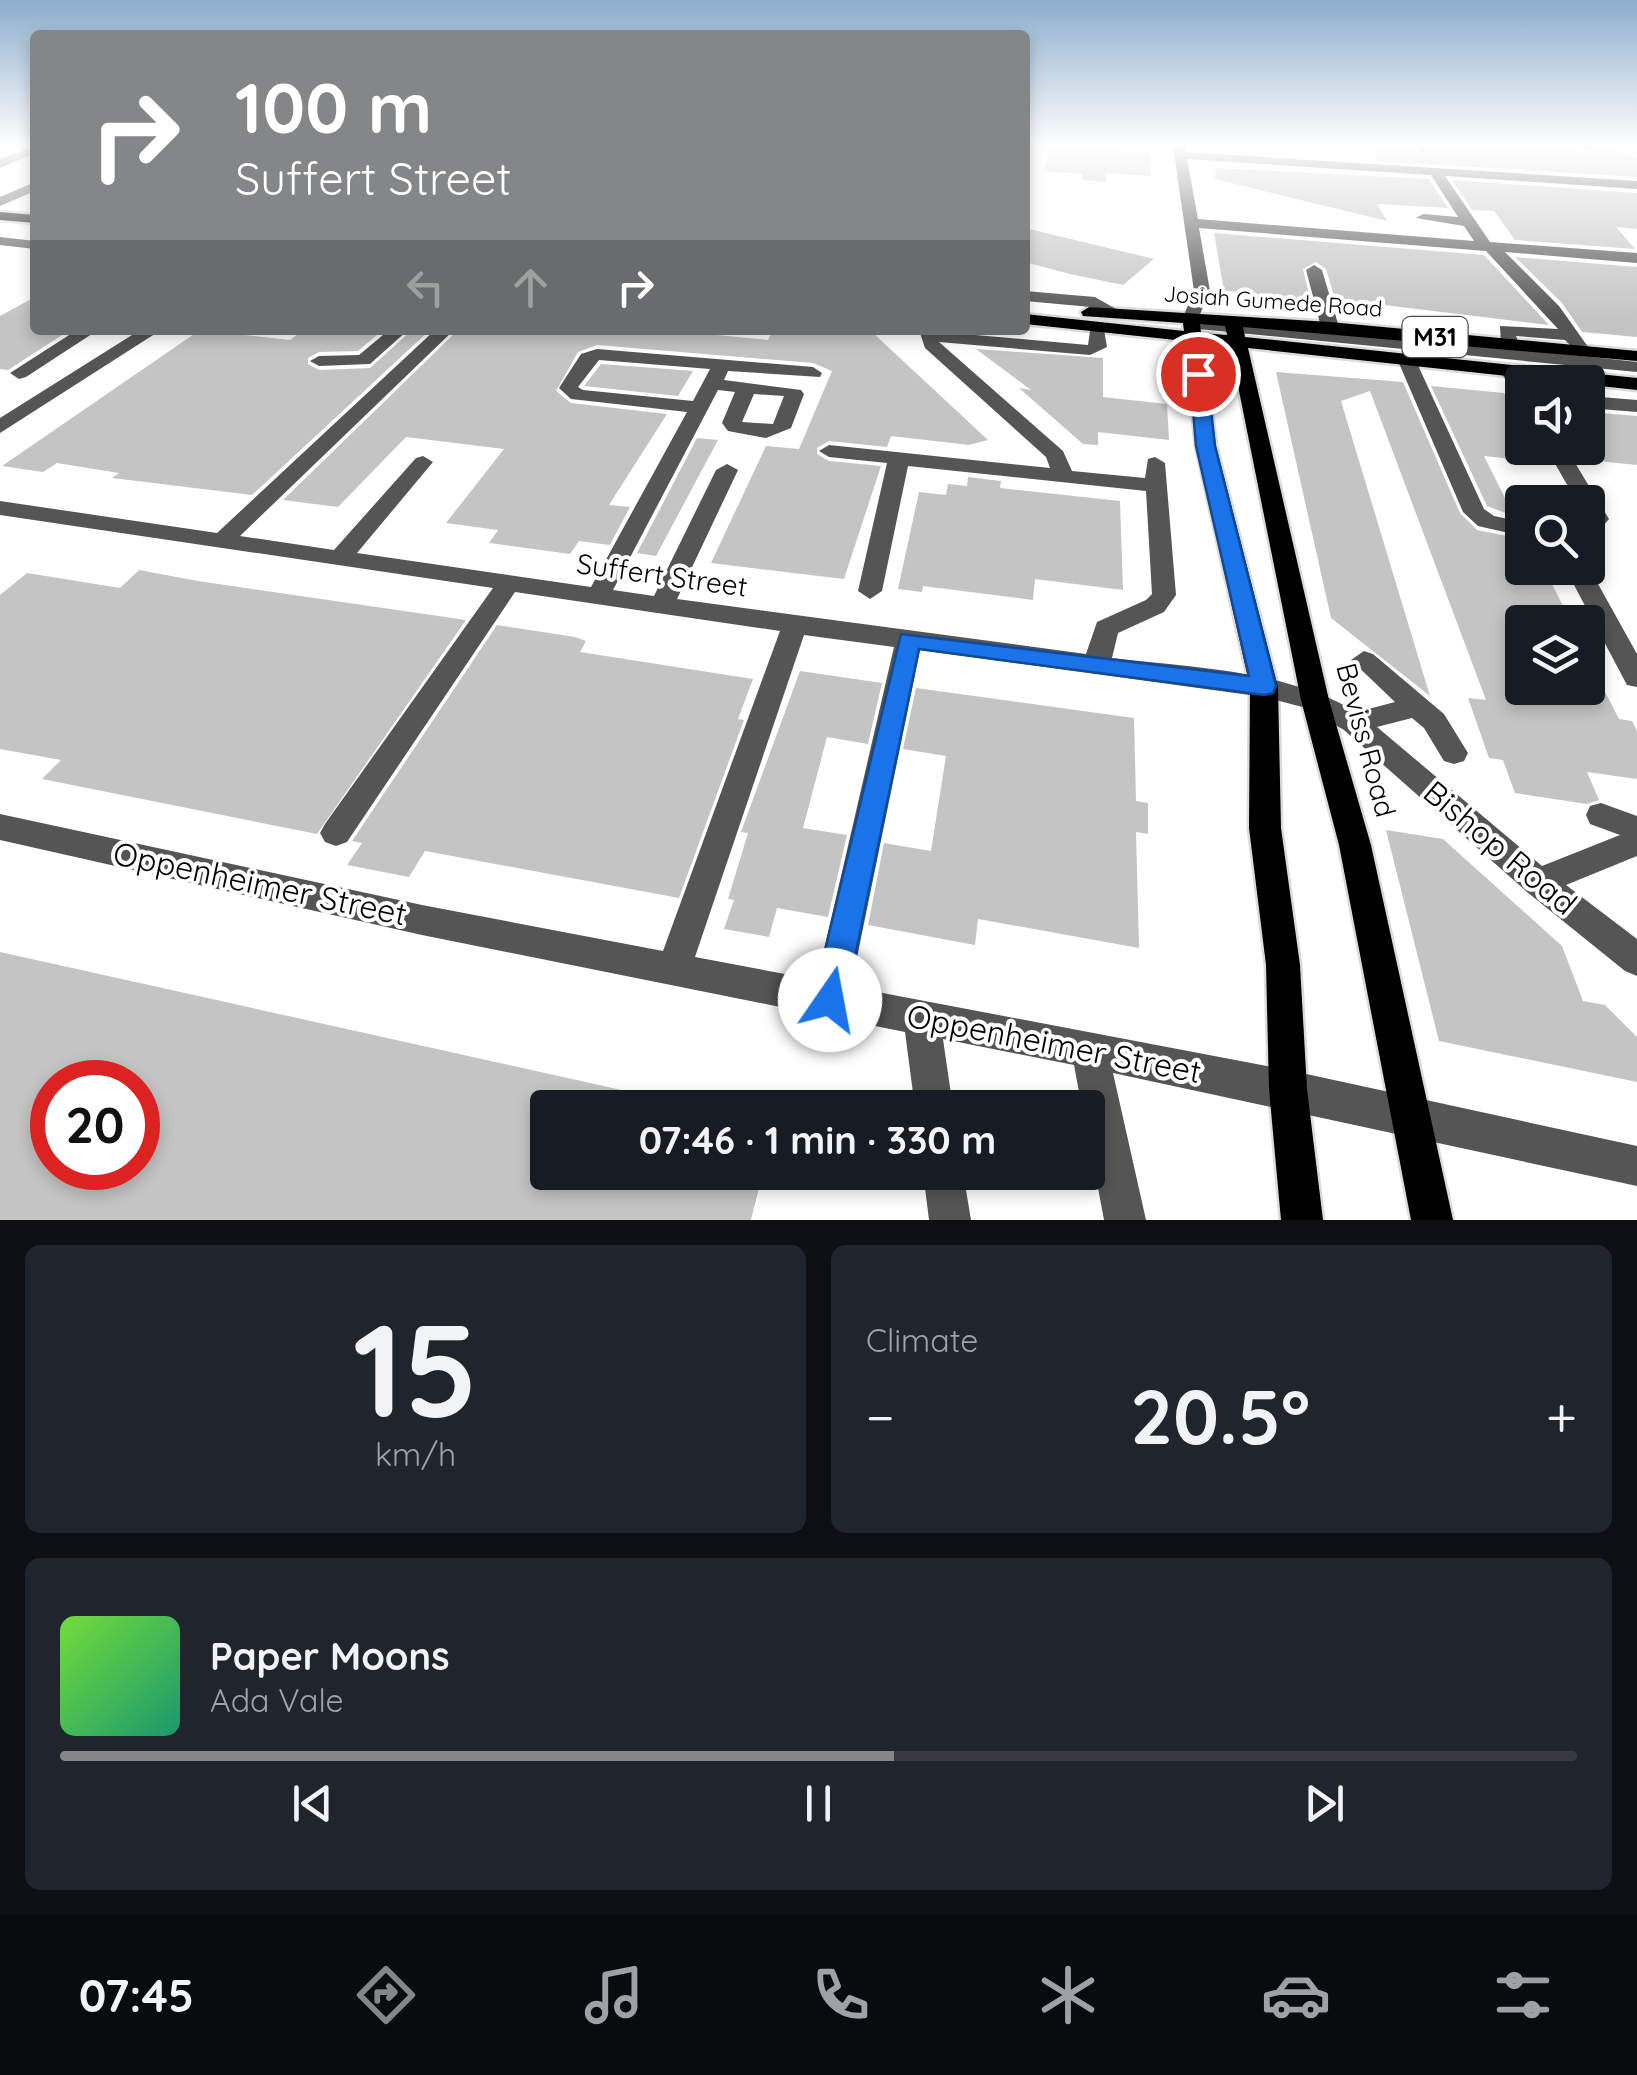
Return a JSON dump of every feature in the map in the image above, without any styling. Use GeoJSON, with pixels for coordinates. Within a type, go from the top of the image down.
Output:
{"type":"FeatureCollection","features":[{"type":"Feature","properties":{"kind":"main road"},"geometry":{"type":"LineString","coordinates":[[2,214],[30,219]]}},
{"type":"Feature","properties":{"kind":"main road","name":"Josiah Gumede Road"},"geometry":{"type":"LineString","coordinates":[[1030,308],[1115,313],[1407,361],[1505,371]]}},
{"type":"Feature","properties":{"kind":"main road","name":"Josiah Gumede Road"},"geometry":{"type":"LineString","coordinates":[[1030,319],[1097,328],[1193,326]]}},
{"type":"Feature","properties":{"kind":"main road"},"geometry":{"type":"LineString","coordinates":[[1193,326],[1206,446],[1264,686],[1265,828],[1283,964],[1288,1089],[1302,1220]]}},
{"type":"Feature","properties":{"kind":"main road","name":"Josiah Gumede Road"},"geometry":{"type":"LineString","coordinates":[[1235,331],[1330,327],[1637,356]]}},
{"type":"Feature","properties":{"kind":"main road","name":"Beviss Road"},"geometry":{"type":"LineString","coordinates":[[1235,331],[1315,700],[1355,845],[1432,1220]]}},
{"type":"Feature","properties":{"kind":"main road","name":"Josiah Gumede Road"},"geometry":{"type":"LineString","coordinates":[[1605,381],[1637,384]]}},
{"type":"Feature","properties":{"kind":"street"},"geometry":{"type":"LineString","coordinates":[[1188,203],[1202,291],[1193,326]]}},
{"type":"Feature","properties":{"kind":"street"},"geometry":{"type":"LineString","coordinates":[[1456,203],[1488,246],[1537,292],[1582,351]]}},
{"type":"Feature","properties":{"kind":"street"},"geometry":{"type":"LineString","coordinates":[[2,214],[30,209]]}},
{"type":"Feature","properties":{"kind":"street"},"geometry":{"type":"LineString","coordinates":[[1422,218],[1469,222]]}},
{"type":"Feature","properties":{"kind":"street"},"geometry":{"type":"LineString","coordinates":[[1191,224],[1637,258]]}},
{"type":"Feature","properties":{"kind":"street"},"geometry":{"type":"LineString","coordinates":[[0,240],[30,243]]}},
{"type":"Feature","properties":{"kind":"street"},"geometry":{"type":"LineString","coordinates":[[1314,270],[1330,327]]}},
{"type":"Feature","properties":{"kind":"street"},"geometry":{"type":"LineString","coordinates":[[1202,291],[1235,331],[1637,367]]}},
{"type":"Feature","properties":{"kind":"street"},"geometry":{"type":"LineString","coordinates":[[1030,296],[1094,302],[1115,313]]}},
{"type":"Feature","properties":{"kind":"street"},"geometry":{"type":"LineString","coordinates":[[947,335],[1090,350],[1098,347],[1097,328]]}},
{"type":"Feature","properties":{"kind":"street"},"geometry":{"type":"LineString","coordinates":[[1510,344],[1506,330],[1571,334]]}},
{"type":"Feature","properties":{"kind":"street"},"geometry":{"type":"LineString","coordinates":[[19,373],[81,335]]}},
{"type":"Feature","properties":{"kind":"street"},"geometry":{"type":"LineString","coordinates":[[0,428],[144,335]]}},
{"type":"Feature","properties":{"kind":"street"},"geometry":{"type":"LineString","coordinates":[[319,361],[364,360],[394,335]]}},
{"type":"Feature","properties":{"kind":"street"},"geometry":{"type":"LineString","coordinates":[[222,541],[441,335]]}},
{"type":"Feature","properties":{"kind":"street"},"geometry":{"type":"LineString","coordinates":[[929,335],[932,344],[1056,455],[1063,476]]}},
{"type":"Feature","properties":{"kind":"street"},"geometry":{"type":"LineString","coordinates":[[699,408],[578,394],[568,388],[587,358],[597,354],[717,374],[813,373]]}},
{"type":"Feature","properties":{"kind":"street"},"geometry":{"type":"LineString","coordinates":[[1407,361],[1474,512],[1486,521],[1505,525]]}},
{"type":"Feature","properties":{"kind":"street"},"geometry":{"type":"LineString","coordinates":[[717,374],[746,388]]}},
{"type":"Feature","properties":{"kind":"street"},"geometry":{"type":"LineString","coordinates":[[598,596],[717,374]]}},
{"type":"Feature","properties":{"kind":"street"},"geometry":{"type":"LineString","coordinates":[[1605,403],[1637,406]]}},
{"type":"Feature","properties":{"kind":"street"},"geometry":{"type":"LineString","coordinates":[[830,451],[1063,476],[1156,474],[1164,595],[1155,606],[1106,628],[1097,663]]}},
{"type":"Feature","properties":{"kind":"street"},"geometry":{"type":"LineString","coordinates":[[870,590],[899,458]]}},
{"type":"Feature","properties":{"kind":"street"},"geometry":{"type":"LineString","coordinates":[[340,558],[423,462]]}},
{"type":"Feature","properties":{"kind":"street"},"geometry":{"type":"LineString","coordinates":[[662,605],[727,470]]}},
{"type":"Feature","properties":{"kind":"street","name":"Suffert Street"},"geometry":{"type":"LineString","coordinates":[[0,508],[795,624],[1264,686],[1315,700]]}},
{"type":"Feature","properties":{"kind":"street"},"geometry":{"type":"LineString","coordinates":[[336,833],[508,583]]}},
{"type":"Feature","properties":{"kind":"street"},"geometry":{"type":"LineString","coordinates":[[1588,585],[1630,653],[1637,678]]}},
{"type":"Feature","properties":{"kind":"street"},"geometry":{"type":"LineString","coordinates":[[674,970],[795,624]]}},
{"type":"Feature","properties":{"kind":"street"},"geometry":{"type":"LineString","coordinates":[[830,1000],[909,639]]}},
{"type":"Feature","properties":{"kind":"street"},"geometry":{"type":"LineString","coordinates":[[1364,660],[1418,706],[1454,753]]}},
{"type":"Feature","properties":{"kind":"street","name":"Bishop Road"},"geometry":{"type":"LineString","coordinates":[[1315,700],[1354,723],[1538,882],[1637,960]]}},
{"type":"Feature","properties":{"kind":"street"},"geometry":{"type":"LineString","coordinates":[[1354,723],[1418,706]]}},
{"type":"Feature","properties":{"kind":"street"},"geometry":{"type":"LineString","coordinates":[[1601,815],[1637,829]]}},
{"type":"Feature","properties":{"kind":"street","name":"Oppenheimer Street"},"geometry":{"type":"LineString","coordinates":[[0,827],[674,970],[1288,1089],[1414,1120],[1637,1166]]}},
{"type":"Feature","properties":{"kind":"street"},"geometry":{"type":"LineString","coordinates":[[1538,882],[1637,842]]}},
{"type":"Feature","properties":{"kind":"street"},"geometry":{"type":"LineString","coordinates":[[922,1018],[932,1090]]}},
{"type":"Feature","properties":{"kind":"street"},"geometry":{"type":"LineString","coordinates":[[1090,1052],[1125,1220]]}},
{"type":"Feature","properties":{"kind":"street"},"geometry":{"type":"LineString","coordinates":[[946,1190],[950,1220]]}},
{"type":"Feature","properties":{"kind":"building"},"geometry":{"type":"Polygon","coordinates":[[[1313,203],[1445,203],[1448,208],[1377,204],[1387,221],[1313,203]]]}},
{"type":"Feature","properties":{"kind":"building"},"geometry":{"type":"Polygon","coordinates":[[[1467,203],[1637,203],[1637,229],[1616,227],[1635,249],[1515,240],[1494,211],[1472,210],[1467,203]]]}},
{"type":"Feature","properties":{"kind":"building"},"geometry":{"type":"Polygon","coordinates":[[[1030,229],[1154,259],[1123,285],[1030,263],[1030,229]]]}},
{"type":"Feature","properties":{"kind":"building"},"geometry":{"type":"Polygon","coordinates":[[[1214,233],[1484,255],[1549,325],[1335,299],[1326,269],[1316,262],[1303,269],[1311,303],[1242,297],[1241,292],[1224,291],[1214,233]]]}},
{"type":"Feature","properties":{"kind":"building"},"geometry":{"type":"Polygon","coordinates":[[[1515,257],[1637,267],[1637,337],[1582,332],[1562,303],[1515,257]]]}},
{"type":"Feature","properties":{"kind":"building"},"geometry":{"type":"Polygon","coordinates":[[[30,300],[30,335],[62,335],[8,370],[0,369],[0,316],[30,300]]]}},
{"type":"Feature","properties":{"kind":"building"},"geometry":{"type":"Polygon","coordinates":[[[193,335],[290,340],[296,335],[377,335],[358,351],[319,352],[308,358],[308,364],[319,370],[370,368],[406,335],[425,335],[252,495],[112,478],[119,473],[57,463],[43,472],[2,466],[193,335]]]}},
{"type":"Feature","properties":{"kind":"building"},"geometry":{"type":"Polygon","coordinates":[[[453,335],[716,335],[768,340],[770,335],[875,335],[988,440],[969,445],[891,436],[887,447],[829,441],[817,448],[817,454],[829,461],[881,466],[844,579],[711,563],[766,446],[799,449],[832,371],[813,363],[597,345],[578,352],[556,391],[571,403],[667,414],[609,505],[630,507],[610,545],[579,541],[570,554],[489,543],[498,530],[446,523],[504,449],[406,437],[338,507],[283,500],[453,335]]]}},
{"type":"Feature","properties":{"kind":"building"},"geometry":{"type":"Polygon","coordinates":[[[976,349],[1103,358],[1103,397],[1167,404],[1169,440],[1098,432],[1098,445],[1083,444],[1019,388],[1031,390],[976,349]]]}},
{"type":"Feature","properties":{"kind":"building"},"geometry":{"type":"Polygon","coordinates":[[[601,364],[693,371],[678,396],[584,386],[601,364]]]}},
{"type":"Feature","properties":{"kind":"building"},"geometry":{"type":"Polygon","coordinates":[[[1276,372],[1403,382],[1460,513],[1477,530],[1505,536],[1505,585],[1552,585],[1562,605],[1505,605],[1505,705],[1605,705],[1605,692],[1619,719],[1632,721],[1637,731],[1637,779],[1587,772],[1599,800],[1587,804],[1515,793],[1503,760],[1489,758],[1468,698],[1486,700],[1370,391],[1341,401],[1430,696],[1331,618],[1276,372]]]}},
{"type":"Feature","properties":{"kind":"building"},"geometry":{"type":"Polygon","coordinates":[[[1431,386],[1505,395],[1505,458],[1484,456],[1505,498],[1505,513],[1487,506],[1431,386]]]}},
{"type":"Feature","properties":{"kind":"building"},"geometry":{"type":"Polygon","coordinates":[[[1605,413],[1637,416],[1637,465],[1605,462],[1605,413]]]}},
{"type":"Feature","properties":{"kind":"building"},"geometry":{"type":"Polygon","coordinates":[[[697,438],[718,440],[656,556],[637,553],[697,438]]]}},
{"type":"Feature","properties":{"kind":"building"},"geometry":{"type":"Polygon","coordinates":[[[968,477],[1001,481],[1000,488],[1120,501],[1123,590],[1035,579],[1033,600],[923,586],[922,592],[898,589],[919,492],[946,495],[948,484],[967,486],[968,477]]]}},
{"type":"Feature","properties":{"kind":"building"},"geometry":{"type":"Polygon","coordinates":[[[139,570],[466,620],[317,834],[42,779],[61,760],[0,749],[0,595],[27,573],[120,588],[139,570]]]}},
{"type":"Feature","properties":{"kind":"building"},"geometry":{"type":"Polygon","coordinates":[[[497,625],[575,637],[586,641],[580,652],[753,679],[738,719],[744,720],[679,898],[425,851],[409,877],[347,865],[362,843],[352,841],[497,625]]]}},
{"type":"Feature","properties":{"kind":"building"},"geometry":{"type":"Polygon","coordinates":[[[800,671],[882,683],[868,744],[827,737],[803,828],[847,835],[828,917],[777,908],[769,937],[724,929],[734,900],[728,899],[748,833],[741,832],[800,671]]]}},
{"type":"Feature","properties":{"kind":"building"},"geometry":{"type":"Polygon","coordinates":[[[916,688],[1134,718],[1136,801],[1148,803],[1148,834],[1136,832],[1139,948],[978,919],[975,945],[868,925],[884,843],[931,851],[946,756],[903,749],[916,688]]]}},
{"type":"Feature","properties":{"kind":"building"},"geometry":{"type":"Polygon","coordinates":[[[1386,830],[1443,839],[1562,946],[1583,1001],[1605,1005],[1637,1037],[1637,1082],[1439,1041],[1386,830]]]}},
{"type":"Feature","properties":{"kind":"building"},"geometry":{"type":"Polygon","coordinates":[[[0,952],[621,1090],[530,1090],[530,1190],[758,1190],[751,1220],[0,1220],[0,952]]]}},
{"type":"Feature","properties":{"kind":"route"},"geometry":{"type":"LineString","coordinates":[[830,1000],[909,639],[1264,686],[1206,446],[1198,374]]}}]}
